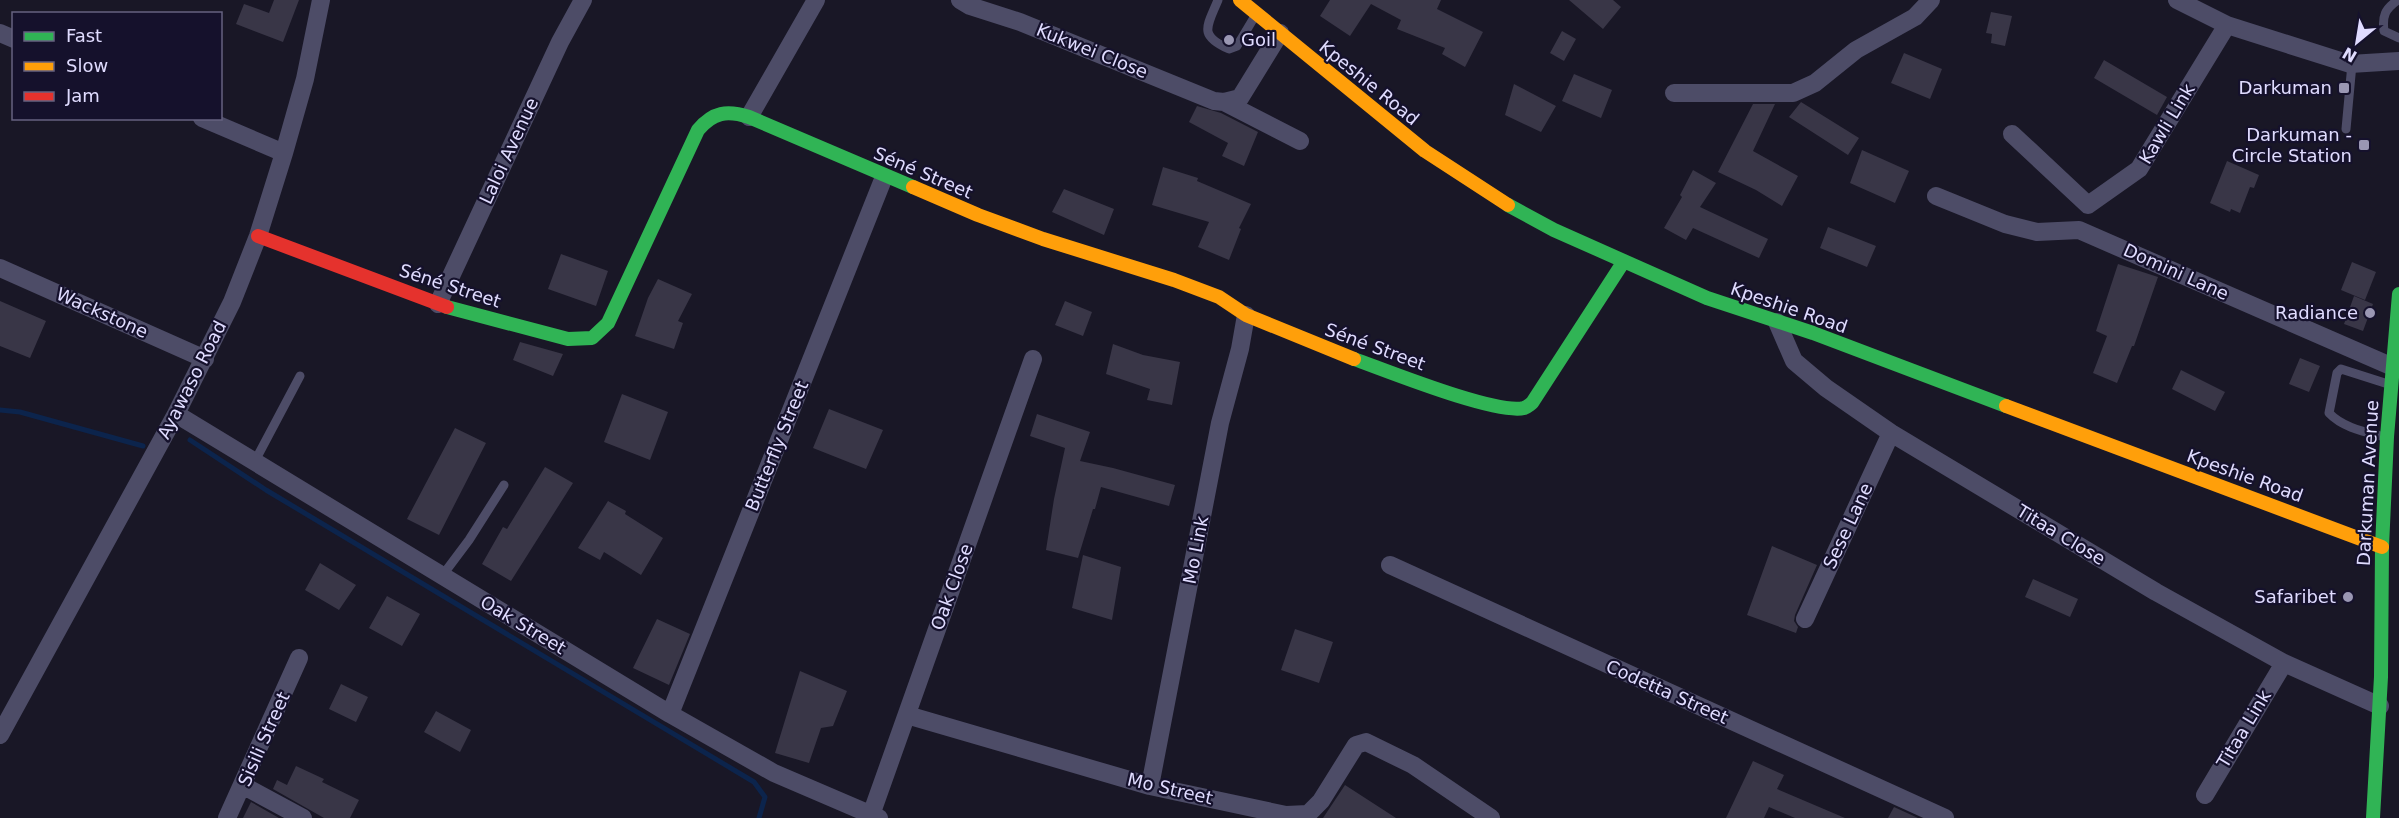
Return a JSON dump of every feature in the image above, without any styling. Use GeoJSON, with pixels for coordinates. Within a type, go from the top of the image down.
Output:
{"type":"FeatureCollection","features":[{"type":"Feature","properties":{"kind":"street","name":"Ayawaso Road"},"geometry":{"type":"LineString","coordinates":[[0,735],[176,414],[232,302],[258,236],[284,153],[305,78],[321,0]]}},
{"type":"Feature","properties":{"kind":"street","name":"Laloi Avenue"},"geometry":{"type":"LineString","coordinates":[[438,304],[560,42],[583,0]]}},
{"type":"Feature","properties":{"kind":"street"},"geometry":{"type":"LineString","coordinates":[[749,117],[816,0]]}},
{"type":"Feature","properties":{"kind":"street","name":"Kukwei Close"},"geometry":{"type":"LineString","coordinates":[[960,0],[970,6],[1020,22],[1196,93],[1224,102],[1300,141]]}},
{"type":"Feature","properties":{"kind":"street","name":"Kpeshie Road"},"geometry":{"type":"LineString","coordinates":[[1240,0],[1394,127],[1462,178],[1554,230],[1707,298],[1813,333],[2390,549]]}},
{"type":"Feature","properties":{"kind":"street"},"geometry":{"type":"LineString","coordinates":[[1674,93],[1793,93],[1815,84],[1856,50],[1915,17],[1931,0]]}},
{"type":"Feature","properties":{"kind":"street"},"geometry":{"type":"LineString","coordinates":[[2176,0],[2227,25],[2352,64],[2399,62]]}},
{"type":"Feature","properties":{"kind":"street","name":"Kawli Link"},"geometry":{"type":"LineString","coordinates":[[2088,205],[2139,169],[2227,25]]}},
{"type":"Feature","properties":{"kind":"street"},"geometry":{"type":"LineString","coordinates":[[1224,102],[1239,98],[1280,33]]}},
{"type":"Feature","properties":{"kind":"street","name":"Séné Street"},"geometry":{"type":"LineString","coordinates":[[258,236],[438,304],[568,339],[592,338],[608,323],[632,277],[698,130],[711,115],[732,112],[749,117],[884,177],[978,215],[1219,297],[1246,315],[1296,338],[1446,393],[1498,407],[1524,408],[1532,403],[1624,261]]}},
{"type":"Feature","properties":{"kind":"street"},"geometry":{"type":"LineString","coordinates":[[207,120],[284,153]]}},
{"type":"Feature","properties":{"kind":"street"},"geometry":{"type":"LineString","coordinates":[[1936,196],[2005,224],[2037,232],[2079,230],[2088,205],[2012,134]]}},
{"type":"Feature","properties":{"kind":"street","name":"Butterfly Street"},"geometry":{"type":"LineString","coordinates":[[670,714],[884,177]]}},
{"type":"Feature","properties":{"kind":"street","name":"Domini Lane"},"geometry":{"type":"LineString","coordinates":[[2079,230],[2392,376]]}},
{"type":"Feature","properties":{"kind":"street","name":"Wackstone"},"geometry":{"type":"LineString","coordinates":[[0,268],[205,359]]}},
{"type":"Feature","properties":{"kind":"street","name":"Darkuman Avenue"},"geometry":{"type":"LineString","coordinates":[[2373,818],[2390,549],[2387,437],[2399,294]]}},
{"type":"Feature","properties":{"kind":"street","name":"Mo Link"},"geometry":{"type":"LineString","coordinates":[[1150,786],[1220,423],[1240,349],[1246,315]]}},
{"type":"Feature","properties":{"kind":"street","name":"Titaa Close"},"geometry":{"type":"LineString","coordinates":[[1777,322],[1794,361],[1826,388],[1891,433],[2156,592],[2284,663],[2380,705]]}},
{"type":"Feature","properties":{"kind":"street","name":"Oak Close"},"geometry":{"type":"LineString","coordinates":[[875,817],[906,715],[1033,360]]}},
{"type":"Feature","properties":{"kind":"street","name":"Oak Street"},"geometry":{"type":"LineString","coordinates":[[176,414],[670,714],[774,773],[875,817]]}},
{"type":"Feature","properties":{"kind":"street","name":"Sese Lane"},"geometry":{"type":"LineString","coordinates":[[1805,619],[1891,433]]}},
{"type":"Feature","properties":{"kind":"street","name":"Codetta Street"},"geometry":{"type":"LineString","coordinates":[[1390,565],[1945,818]]}},
{"type":"Feature","properties":{"kind":"street","name":"Sisili Street"},"geometry":{"type":"LineString","coordinates":[[227,818],[244,786],[299,658]]}},
{"type":"Feature","properties":{"kind":"street","name":"Titaa Link"},"geometry":{"type":"LineString","coordinates":[[2205,795],[2284,663]]}},
{"type":"Feature","properties":{"kind":"street"},"geometry":{"type":"LineString","coordinates":[[2381,677],[2399,685]]}},
{"type":"Feature","properties":{"kind":"street","name":"Mo Street"},"geometry":{"type":"LineString","coordinates":[[906,715],[1150,786],[1286,815],[1308,814],[1321,801],[1356,746],[1366,742],[1413,765],[1491,818]]}},
{"type":"Feature","properties":{"kind":"street"},"geometry":{"type":"LineString","coordinates":[[244,786],[303,818]]}},
{"type":"Feature","properties":{"kind":"lane"},"geometry":{"type":"LineString","coordinates":[[1218,0],[1206,27],[1207,33],[1214,43],[1228,49],[1237,46],[1256,14]]}},
{"type":"Feature","properties":{"kind":"lane"},"geometry":{"type":"LineString","coordinates":[[2398,0],[2390,6],[2383,17],[2384,31],[2399,38]]}},
{"type":"Feature","properties":{"kind":"lane"},"geometry":{"type":"LineString","coordinates":[[2346,129],[2352,64]]}},
{"type":"Feature","properties":{"kind":"lane"},"geometry":{"type":"LineString","coordinates":[[2387,437],[2349,427],[2329,413],[2337,373],[2341,369],[2392,376]]}},
{"type":"Feature","properties":{"kind":"lane"},"geometry":{"type":"LineString","coordinates":[[255,462],[300,376]]}},
{"type":"Feature","properties":{"kind":"lane"},"geometry":{"type":"LineString","coordinates":[[442,576],[469,540],[504,485]]}},
{"type":"Feature","properties":{"kind":"building"},"geometry":{"type":"Polygon","coordinates":[[[274,0],[299,0],[283,42],[236,24],[244,4],[269,13],[274,0]]]}},
{"type":"Feature","properties":{"kind":"building"},"geometry":{"type":"Polygon","coordinates":[[[1330,0],[1441,0],[1437,9],[1483,32],[1465,67],[1442,54],[1445,48],[1397,29],[1401,20],[1371,4],[1350,36],[1320,16],[1330,0]]]}},
{"type":"Feature","properties":{"kind":"building"},"geometry":{"type":"Polygon","coordinates":[[[1569,0],[1613,0],[1621,7],[1603,29],[1569,0]]]}},
{"type":"Feature","properties":{"kind":"building"},"geometry":{"type":"Polygon","coordinates":[[[1991,12],[2012,16],[2005,46],[1991,43],[1992,34],[1986,33],[1991,12]]]}},
{"type":"Feature","properties":{"kind":"building"},"geometry":{"type":"Polygon","coordinates":[[[1562,31],[1576,39],[1564,61],[1550,53],[1562,31]]]}},
{"type":"Feature","properties":{"kind":"building"},"geometry":{"type":"Polygon","coordinates":[[[1904,53],[1942,69],[1930,99],[1891,83],[1904,53]]]}},
{"type":"Feature","properties":{"kind":"building"},"geometry":{"type":"Polygon","coordinates":[[[2104,60],[2167,97],[2157,115],[2094,78],[2104,60]]]}},
{"type":"Feature","properties":{"kind":"building"},"geometry":{"type":"Polygon","coordinates":[[[1574,74],[1612,90],[1601,118],[1562,101],[1574,74]]]}},
{"type":"Feature","properties":{"kind":"building"},"geometry":{"type":"Polygon","coordinates":[[[1514,84],[1556,106],[1541,132],[1505,115],[1514,84]]]}},
{"type":"Feature","properties":{"kind":"building"},"geometry":{"type":"Polygon","coordinates":[[[1801,102],[1859,138],[1848,155],[1789,117],[1801,102]]]}},
{"type":"Feature","properties":{"kind":"building"},"geometry":{"type":"Polygon","coordinates":[[[1753,104],[1775,104],[1753,151],[1798,176],[1782,206],[1756,190],[1718,172],[1753,104]]]}},
{"type":"Feature","properties":{"kind":"building"},"geometry":{"type":"Polygon","coordinates":[[[1197,106],[1221,113],[1258,132],[1244,166],[1222,156],[1228,143],[1189,122],[1197,106]]]}},
{"type":"Feature","properties":{"kind":"building"},"geometry":{"type":"Polygon","coordinates":[[[1862,150],[1909,171],[1895,203],[1850,183],[1862,150]]]}},
{"type":"Feature","properties":{"kind":"building"},"geometry":{"type":"Polygon","coordinates":[[[2227,161],[2259,175],[2254,188],[2250,187],[2240,213],[2231,209],[2230,212],[2210,203],[2227,161]]]}},
{"type":"Feature","properties":{"kind":"building"},"geometry":{"type":"Polygon","coordinates":[[[1163,167],[1198,178],[1197,181],[1251,204],[1239,228],[1241,229],[1229,260],[1198,247],[1209,222],[1152,205],[1163,167]]]}},
{"type":"Feature","properties":{"kind":"building"},"geometry":{"type":"Polygon","coordinates":[[[1693,170],[1716,183],[1700,207],[1768,239],[1759,258],[1693,228],[1686,240],[1664,228],[1682,197],[1680,195],[1693,170]]]}},
{"type":"Feature","properties":{"kind":"building"},"geometry":{"type":"Polygon","coordinates":[[[1064,189],[1114,209],[1104,235],[1052,212],[1064,189]]]}},
{"type":"Feature","properties":{"kind":"building"},"geometry":{"type":"Polygon","coordinates":[[[1828,227],[1876,246],[1867,267],[1820,248],[1828,227]]]}},
{"type":"Feature","properties":{"kind":"building"},"geometry":{"type":"Polygon","coordinates":[[[561,254],[608,271],[596,306],[548,289],[561,254]]]}},
{"type":"Feature","properties":{"kind":"building"},"geometry":{"type":"Polygon","coordinates":[[[2352,262],[2376,272],[2365,300],[2341,290],[2352,262]]]}},
{"type":"Feature","properties":{"kind":"building"},"geometry":{"type":"Polygon","coordinates":[[[2118,264],[2158,277],[2134,346],[2132,346],[2117,383],[2093,373],[2107,336],[2096,331],[2118,264]]]}},
{"type":"Feature","properties":{"kind":"building"},"geometry":{"type":"Polygon","coordinates":[[[658,279],[692,294],[678,321],[683,323],[674,349],[635,336],[648,298],[658,279]]]}},
{"type":"Feature","properties":{"kind":"building"},"geometry":{"type":"Polygon","coordinates":[[[2354,296],[2373,304],[2363,331],[2344,324],[2354,296]]]}},
{"type":"Feature","properties":{"kind":"building"},"geometry":{"type":"Polygon","coordinates":[[[0,301],[46,321],[30,358],[0,346],[0,301]]]}},
{"type":"Feature","properties":{"kind":"building"},"geometry":{"type":"Polygon","coordinates":[[[1065,301],[1092,312],[1083,336],[1055,325],[1065,301]]]}},
{"type":"Feature","properties":{"kind":"building"},"geometry":{"type":"Polygon","coordinates":[[[520,342],[563,354],[553,376],[513,360],[520,342]]]}},
{"type":"Feature","properties":{"kind":"building"},"geometry":{"type":"Polygon","coordinates":[[[1113,344],[1143,355],[1180,362],[1172,405],[1147,400],[1150,389],[1106,374],[1113,344]]]}},
{"type":"Feature","properties":{"kind":"building"},"geometry":{"type":"Polygon","coordinates":[[[2300,358],[2320,366],[2309,392],[2289,384],[2300,358]]]}},
{"type":"Feature","properties":{"kind":"building"},"geometry":{"type":"Polygon","coordinates":[[[2181,370],[2225,392],[2215,411],[2172,389],[2181,370]]]}},
{"type":"Feature","properties":{"kind":"building"},"geometry":{"type":"Polygon","coordinates":[[[622,394],[668,412],[650,460],[604,442],[622,394]]]}},
{"type":"Feature","properties":{"kind":"building"},"geometry":{"type":"Polygon","coordinates":[[[829,409],[883,430],[866,469],[813,448],[829,409]]]}},
{"type":"Feature","properties":{"kind":"building"},"geometry":{"type":"Polygon","coordinates":[[[1037,414],[1090,432],[1080,461],[1175,485],[1169,506],[1101,487],[1078,558],[1046,550],[1065,448],[1030,436],[1037,414]]]}},
{"type":"Feature","properties":{"kind":"building"},"geometry":{"type":"Polygon","coordinates":[[[455,428],[486,443],[439,535],[407,519],[455,428]]]}},
{"type":"Feature","properties":{"kind":"building"},"geometry":{"type":"Polygon","coordinates":[[[545,467],[573,483],[511,581],[482,564],[503,527],[507,529],[545,467]]]}},
{"type":"Feature","properties":{"kind":"building"},"geometry":{"type":"Polygon","coordinates":[[[608,501],[663,538],[641,575],[604,552],[600,560],[578,548],[608,501]]]}},
{"type":"Feature","properties":{"kind":"building"},"geometry":{"type":"Polygon","coordinates":[[[1772,546],[1817,565],[1795,615],[1794,621],[1798,627],[1796,633],[1747,615],[1772,546]]]}},
{"type":"Feature","properties":{"kind":"building"},"geometry":{"type":"Polygon","coordinates":[[[1083,555],[1121,567],[1112,620],[1072,608],[1083,555]]]}},
{"type":"Feature","properties":{"kind":"building"},"geometry":{"type":"Polygon","coordinates":[[[320,563],[356,585],[339,610],[305,590],[320,563]]]}},
{"type":"Feature","properties":{"kind":"building"},"geometry":{"type":"Polygon","coordinates":[[[2033,579],[2078,599],[2070,617],[2025,597],[2033,579]]]}},
{"type":"Feature","properties":{"kind":"building"},"geometry":{"type":"Polygon","coordinates":[[[387,596],[420,614],[402,646],[369,628],[387,596]]]}},
{"type":"Feature","properties":{"kind":"building"},"geometry":{"type":"Polygon","coordinates":[[[657,619],[690,634],[669,685],[633,668],[657,619]]]}},
{"type":"Feature","properties":{"kind":"building"},"geometry":{"type":"Polygon","coordinates":[[[1295,629],[1333,642],[1319,683],[1281,670],[1295,629]]]}},
{"type":"Feature","properties":{"kind":"building"},"geometry":{"type":"Polygon","coordinates":[[[800,671],[847,691],[833,726],[821,728],[809,763],[775,753],[800,671]]]}},
{"type":"Feature","properties":{"kind":"building"},"geometry":{"type":"Polygon","coordinates":[[[341,684],[368,697],[356,722],[329,709],[341,684]]]}},
{"type":"Feature","properties":{"kind":"building"},"geometry":{"type":"Polygon","coordinates":[[[436,711],[471,730],[460,752],[424,732],[436,711]]]}},
{"type":"Feature","properties":{"kind":"building"},"geometry":{"type":"Polygon","coordinates":[[[1753,761],[1784,775],[1777,789],[1845,818],[1795,818],[1769,807],[1764,818],[1726,818],[1753,761]]]}},
{"type":"Feature","properties":{"kind":"building"},"geometry":{"type":"Polygon","coordinates":[[[296,766],[324,779],[322,782],[359,800],[350,818],[324,818],[273,789],[277,780],[287,785],[296,766]]]}},
{"type":"Feature","properties":{"kind":"building"},"geometry":{"type":"Polygon","coordinates":[[[1345,785],[1396,818],[1323,818],[1345,785]]]}},
{"type":"Feature","properties":{"kind":"building"},"geometry":{"type":"Polygon","coordinates":[[[251,802],[279,818],[243,818],[251,802]]]}},
{"type":"Feature","properties":{"kind":"building"},"geometry":{"type":"Polygon","coordinates":[[[1894,807],[1918,818],[1888,818],[1894,807]]]}},
{"type":"Feature","properties":{"kind":"waterway"},"geometry":{"type":"LineString","coordinates":[[0,410],[20,412],[143,446]]}},
{"type":"Feature","properties":{"kind":"waterway"},"geometry":{"type":"LineString","coordinates":[[190,440],[266,490],[754,782],[765,797],[759,818]]}},
{"type":"Feature","properties":{"kind":"traffic: fast"},"geometry":{"type":"LineString","coordinates":[[447,307],[568,339],[592,338],[608,323],[698,130],[709,119],[721,114],[749,117],[913,187]]}},
{"type":"Feature","properties":{"kind":"traffic: fast"},"geometry":{"type":"LineString","coordinates":[[1508,205],[1554,230],[1707,298],[1813,333],[2006,406]]}},
{"type":"Feature","properties":{"kind":"traffic: fast"},"geometry":{"type":"LineString","coordinates":[[1354,359],[1490,405],[1524,408],[1532,403],[1624,261]]}},
{"type":"Feature","properties":{"kind":"traffic: fast"},"geometry":{"type":"LineString","coordinates":[[2373,818],[2381,677],[2382,547],[2387,437],[2399,294]]}},
{"type":"Feature","properties":{"kind":"traffic: slow"},"geometry":{"type":"LineString","coordinates":[[1240,0],[1425,151],[1508,205]]}},
{"type":"Feature","properties":{"kind":"traffic: slow"},"geometry":{"type":"LineString","coordinates":[[913,187],[978,215],[1043,239],[1174,280],[1219,297],[1246,315],[1354,359]]}},
{"type":"Feature","properties":{"kind":"traffic: slow"},"geometry":{"type":"LineString","coordinates":[[2006,406],[2382,547]]}},
{"type":"Feature","properties":{"kind":"traffic: jam"},"geometry":{"type":"LineString","coordinates":[[258,236],[447,307]]}},
{"type":"Feature","properties":{"kind":"place","name":"Goil"},"geometry":{"type":"Point","coordinates":[1229,40]}},
{"type":"Feature","properties":{"kind":"place","name":"Darkuman"},"geometry":{"type":"Point","coordinates":[2344,88]}},
{"type":"Feature","properties":{"kind":"place","name":"Darkuman - Circle Station"},"geometry":{"type":"Point","coordinates":[2364,145]}},
{"type":"Feature","properties":{"kind":"place","name":"Radiance"},"geometry":{"type":"Point","coordinates":[2370,313]}},
{"type":"Feature","properties":{"kind":"place","name":"Safaribet"},"geometry":{"type":"Point","coordinates":[2348,597]}}]}
